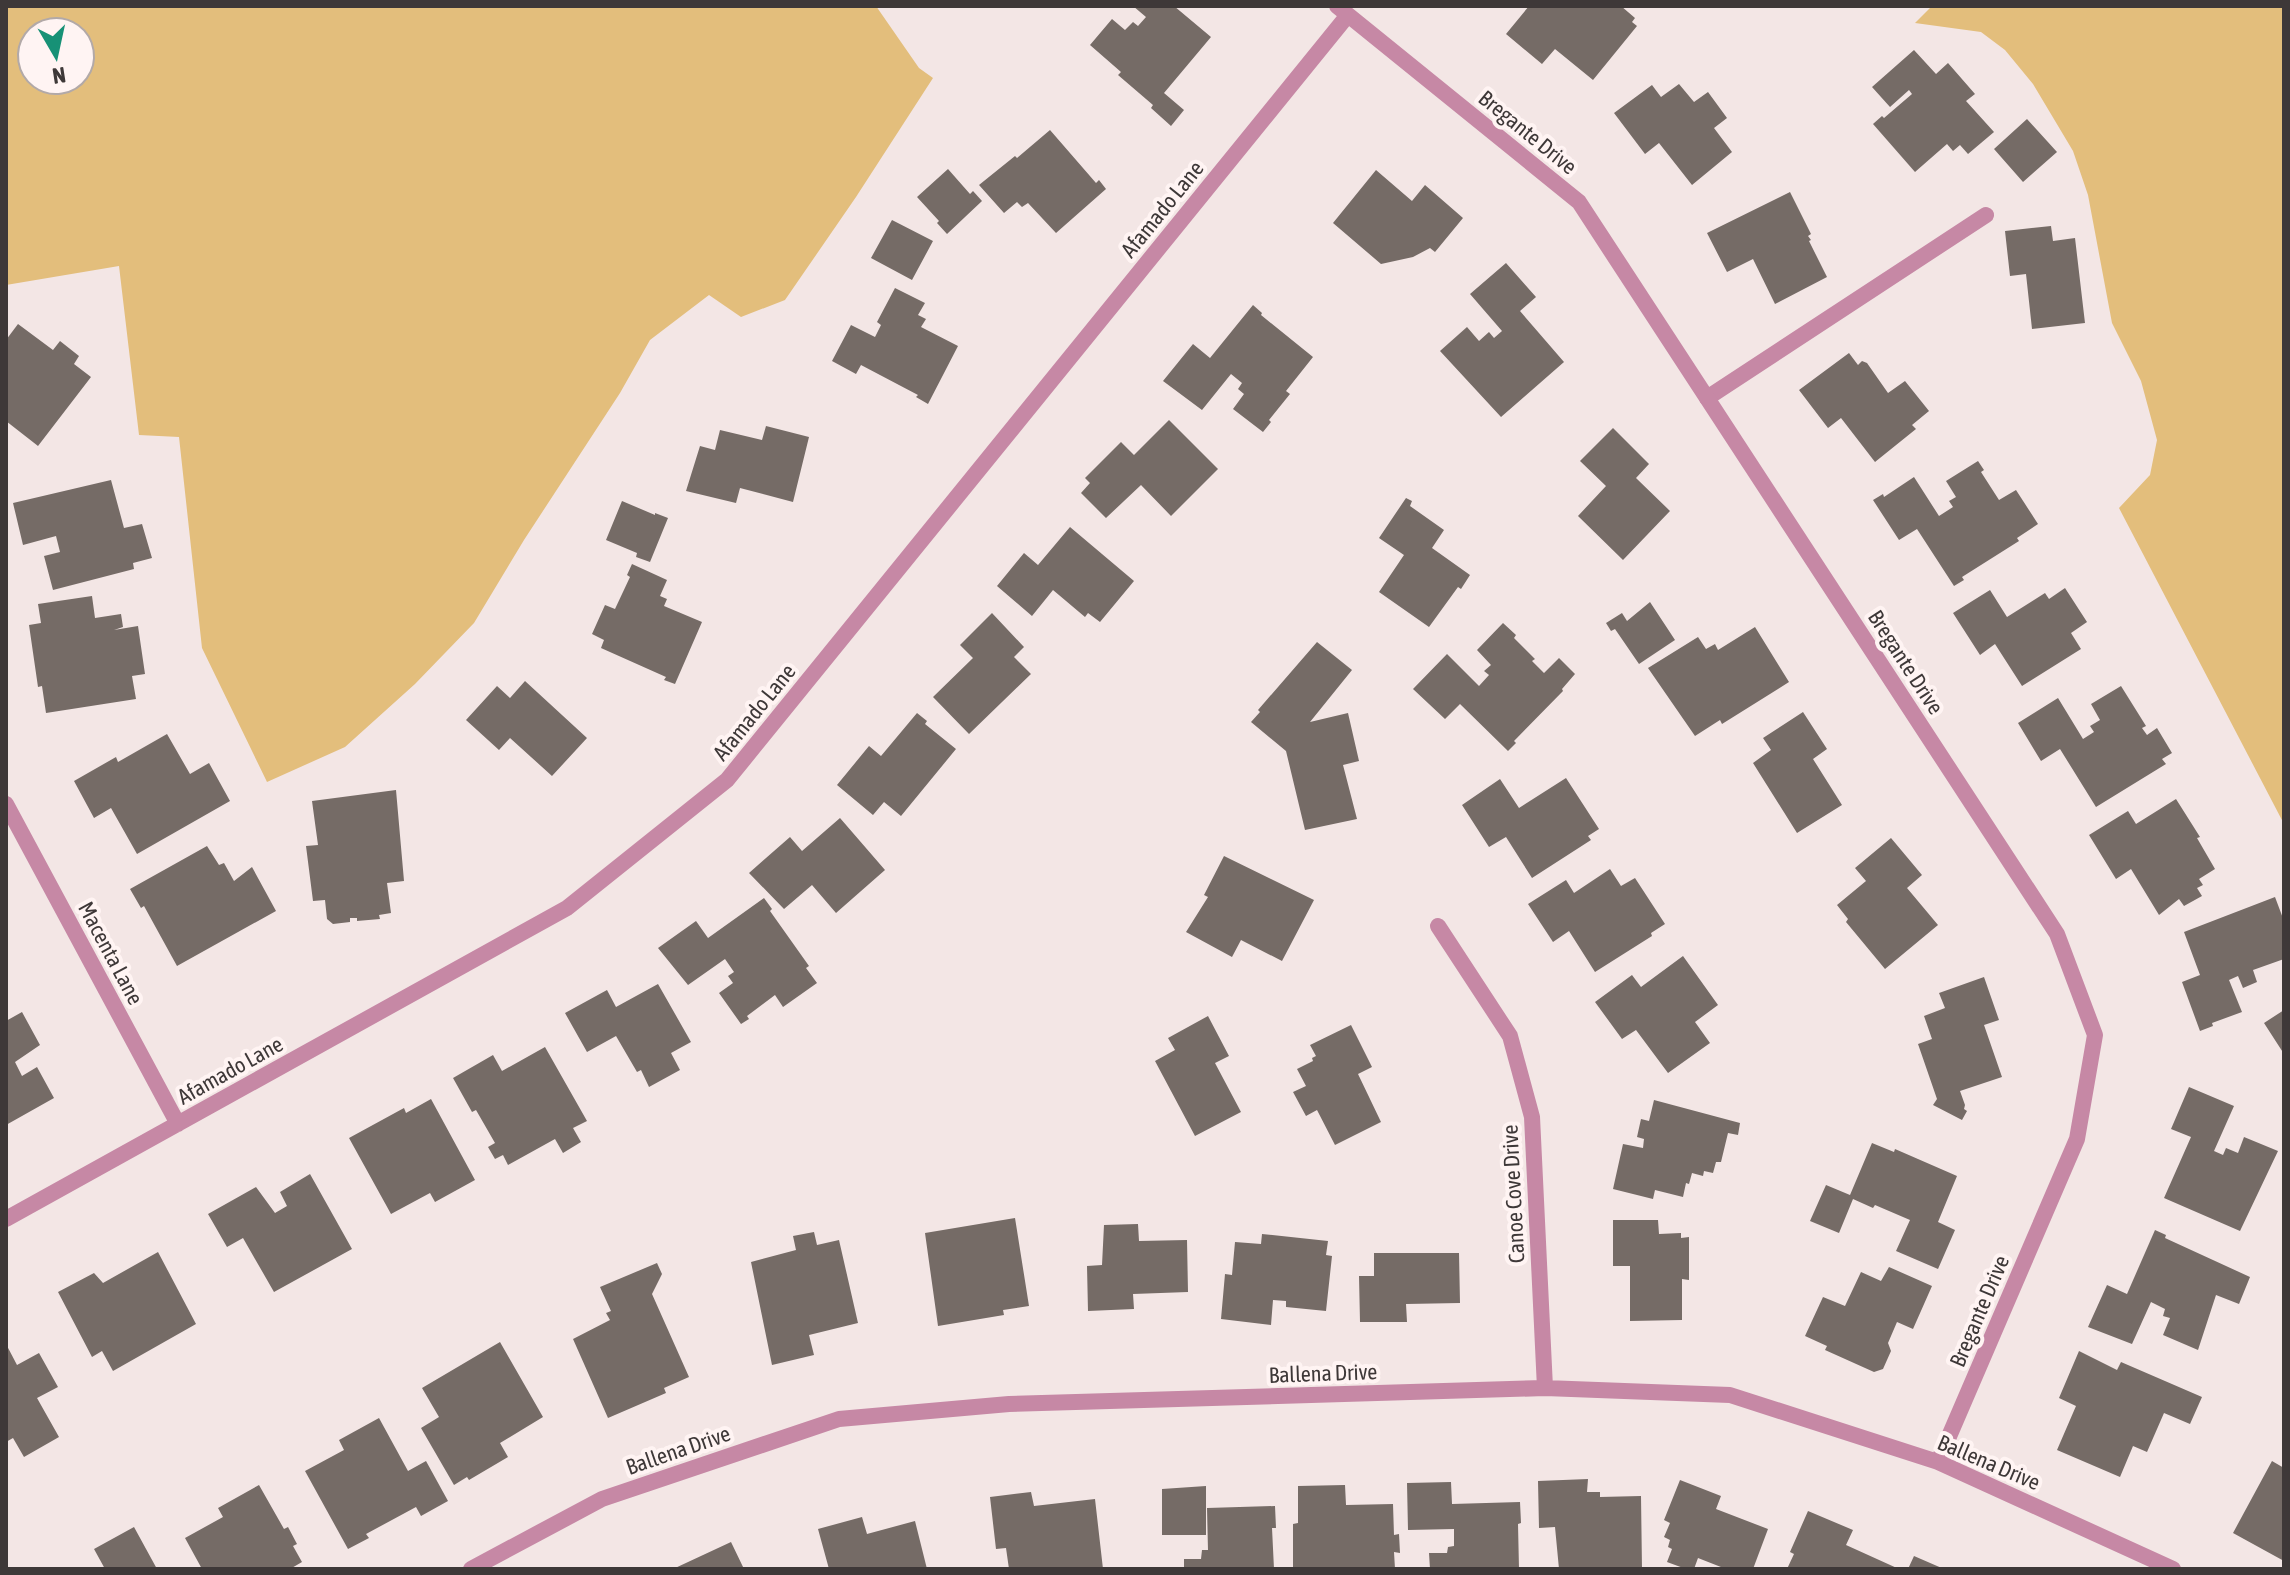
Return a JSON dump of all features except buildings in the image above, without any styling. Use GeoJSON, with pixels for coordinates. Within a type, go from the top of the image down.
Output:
{"type":"FeatureCollection","features":[{"type":"Feature","properties":{"kind":"street","name":"Bregante Drive"},"geometry":{"type":"LineString","coordinates":[[1343,10],[1579,202],[2057,934],[2095,1035],[2077,1139],[1938,1462]]}},
{"type":"Feature","properties":{"kind":"street","name":"Afamado Lane"},"geometry":{"type":"LineString","coordinates":[[6,1219],[567,908],[727,780],[1343,10]]}},
{"type":"Feature","properties":{"kind":"street"},"geometry":{"type":"LineString","coordinates":[[1707,398],[1986,215]]}},
{"type":"Feature","properties":{"kind":"street","name":"Macenta Lane"},"geometry":{"type":"LineString","coordinates":[[6,804],[178,1124]]}},
{"type":"Feature","properties":{"kind":"street","name":"Canoe Cove Drive"},"geometry":{"type":"LineString","coordinates":[[1438,926],[1510,1036],[1532,1117],[1545,1388]]}},
{"type":"Feature","properties":{"kind":"street","name":"Ballena Drive"},"geometry":{"type":"LineString","coordinates":[[471,1569],[602,1499],[839,1419],[1009,1404],[1545,1388],[1730,1395],[1938,1462],[2173,1569]]}},
{"type":"Feature","properties":{"kind":"shaded area"},"geometry":{"type":"Polygon","coordinates":[[[6,6],[876,6],[919,68],[933,78],[785,300],[741,317],[709,295],[650,340],[620,393],[474,623],[415,684],[345,747],[267,782],[202,648],[179,437],[139,435],[119,266],[6,285],[6,6]]]}},
{"type":"Feature","properties":{"kind":"shaded area"},"geometry":{"type":"Polygon","coordinates":[[[1932,6],[2284,6],[2284,824],[2119,508],[2150,475],[2157,440],[2141,381],[2112,323],[2088,195],[2073,151],[2033,84],[2005,50],[1981,32],[1915,23],[1932,6]]]}}]}
